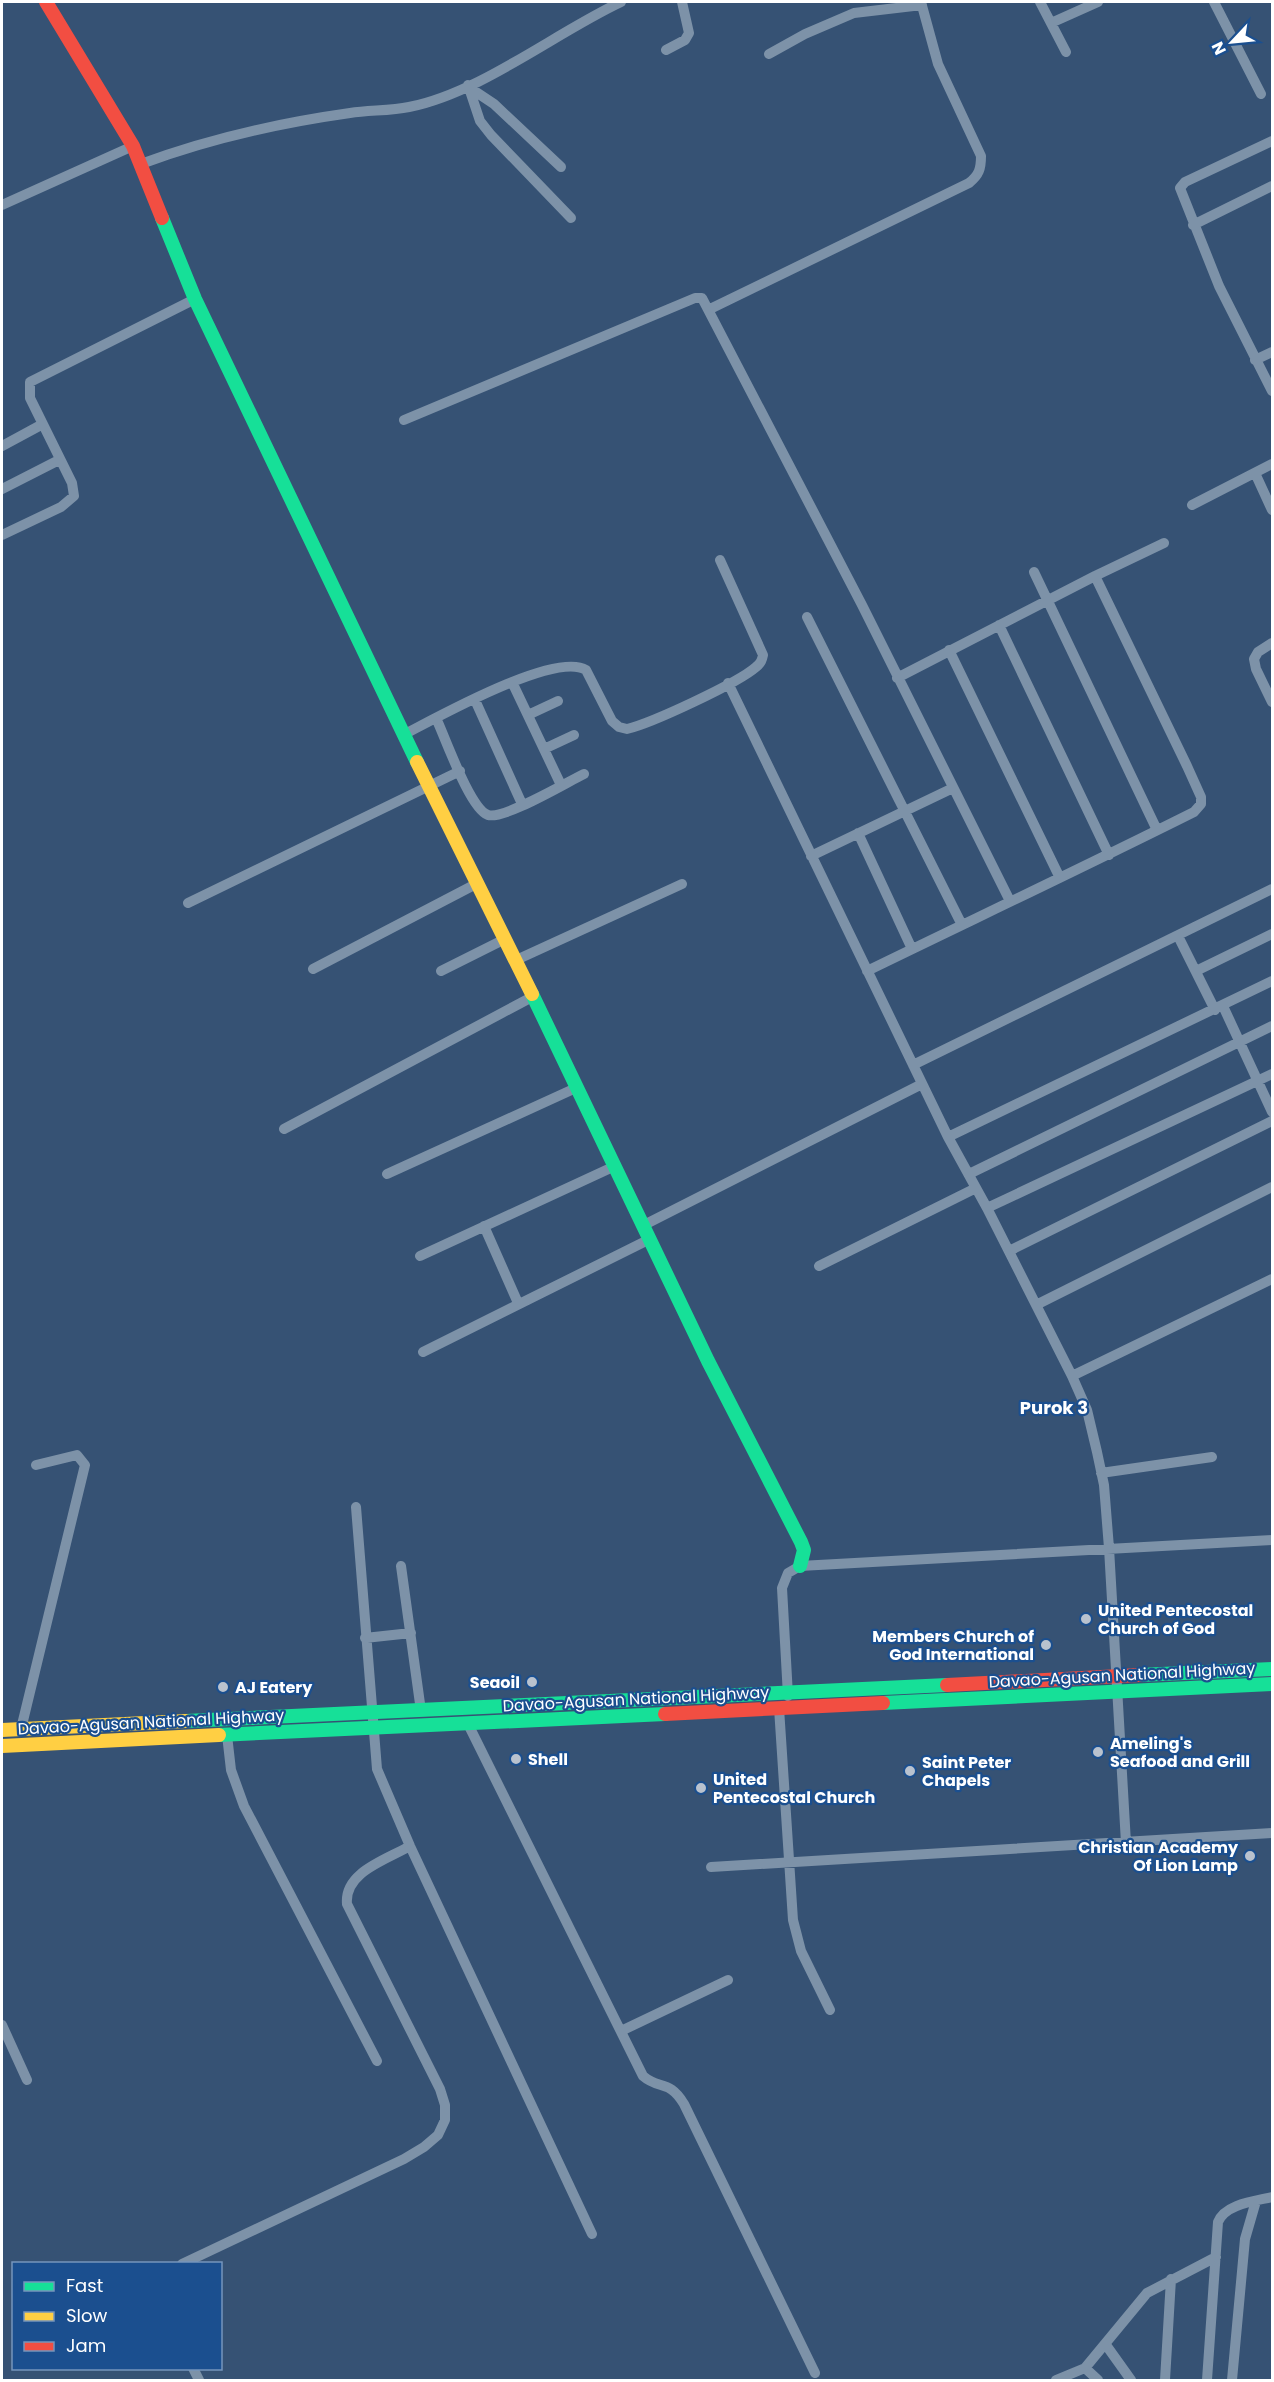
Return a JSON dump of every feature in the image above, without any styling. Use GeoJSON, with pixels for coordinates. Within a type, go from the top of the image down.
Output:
{"type":"FeatureCollection","features":[{"type":"Feature","properties":{"kind":"main road"},"geometry":{"type":"LineString","coordinates":[[46,2],[133,146],[195,299],[403,735],[578,1087],[708,1361],[801,1542],[804,1550],[800,1566]]}},
{"type":"Feature","properties":{"kind":"main road","name":"Davao-Agusan National Highway"},"geometry":{"type":"LineString","coordinates":[[2,1730],[1272,1669]]}},
{"type":"Feature","properties":{"kind":"main road","name":"Davao-Agusan National Highway"},"geometry":{"type":"LineString","coordinates":[[2,1746],[1272,1684]]}},
{"type":"Feature","properties":{"kind":"main road"},"geometry":{"type":"LineString","coordinates":[[182,1722],[183,1737]]}},
{"type":"Feature","properties":{"kind":"street"},"geometry":{"type":"LineString","coordinates":[[141,164],[201,144],[305,120],[409,107],[469,87],[621,2]]}},
{"type":"Feature","properties":{"kind":"street"},"geometry":{"type":"LineString","coordinates":[[666,50],[684,40],[689,33],[682,2]]}},
{"type":"Feature","properties":{"kind":"street"},"geometry":{"type":"LineString","coordinates":[[1040,2],[1066,52]]}},
{"type":"Feature","properties":{"kind":"street"},"geometry":{"type":"LineString","coordinates":[[1051,23],[1098,2]]}},
{"type":"Feature","properties":{"kind":"street"},"geometry":{"type":"LineString","coordinates":[[1214,2],[1261,94]]}},
{"type":"Feature","properties":{"kind":"street"},"geometry":{"type":"LineString","coordinates":[[710,309],[969,183],[978,176],[981,168],[981,156],[938,64],[922,3],[854,12],[805,34],[769,54]]}},
{"type":"Feature","properties":{"kind":"street"},"geometry":{"type":"LineString","coordinates":[[469,87],[494,104],[561,167]]}},
{"type":"Feature","properties":{"kind":"street"},"geometry":{"type":"LineString","coordinates":[[469,87],[480,121],[571,218]]}},
{"type":"Feature","properties":{"kind":"street"},"geometry":{"type":"LineString","coordinates":[[1272,141],[1182,185],[1180,193],[1255,360],[1272,391]]}},
{"type":"Feature","properties":{"kind":"street"},"geometry":{"type":"LineString","coordinates":[[2,205],[133,146]]}},
{"type":"Feature","properties":{"kind":"street"},"geometry":{"type":"LineString","coordinates":[[1193,225],[1272,186]]}},
{"type":"Feature","properties":{"kind":"street"},"geometry":{"type":"LineString","coordinates":[[404,420],[695,298],[702,298],[710,309],[1010,901]]}},
{"type":"Feature","properties":{"kind":"street"},"geometry":{"type":"LineString","coordinates":[[2,535],[70,501],[74,492],[30,398],[30,382],[195,299]]}},
{"type":"Feature","properties":{"kind":"street"},"geometry":{"type":"LineString","coordinates":[[1255,360],[1272,352]]}},
{"type":"Feature","properties":{"kind":"street"},"geometry":{"type":"LineString","coordinates":[[2,446],[41,425]]}},
{"type":"Feature","properties":{"kind":"street"},"geometry":{"type":"LineString","coordinates":[[2,489],[59,460]]}},
{"type":"Feature","properties":{"kind":"street"},"geometry":{"type":"LineString","coordinates":[[1192,506],[1272,464]]}},
{"type":"Feature","properties":{"kind":"street"},"geometry":{"type":"LineString","coordinates":[[1255,473],[1272,510]]}},
{"type":"Feature","properties":{"kind":"street"},"geometry":{"type":"LineString","coordinates":[[897,678],[1164,543]]}},
{"type":"Feature","properties":{"kind":"street"},"geometry":{"type":"LineString","coordinates":[[403,735],[539,670],[578,666],[586,670],[612,721],[619,727],[627,729],[728,683],[755,668],[761,662],[763,655],[720,560]]}},
{"type":"Feature","properties":{"kind":"street"},"geometry":{"type":"LineString","coordinates":[[1034,572],[1157,830]]}},
{"type":"Feature","properties":{"kind":"street"},"geometry":{"type":"LineString","coordinates":[[867,971],[1059,876],[1109,855],[1198,809],[1201,797],[1095,576]]}},
{"type":"Feature","properties":{"kind":"street"},"geometry":{"type":"LineString","coordinates":[[807,617],[962,925]]}},
{"type":"Feature","properties":{"kind":"street"},"geometry":{"type":"LineString","coordinates":[[999,625],[1109,855]]}},
{"type":"Feature","properties":{"kind":"street"},"geometry":{"type":"LineString","coordinates":[[1271,695],[1254,658],[1258,652],[1272,643]]}},
{"type":"Feature","properties":{"kind":"street"},"geometry":{"type":"LineString","coordinates":[[950,650],[1059,876]]}},
{"type":"Feature","properties":{"kind":"street"},"geometry":{"type":"LineString","coordinates":[[512,682],[561,785]]}},
{"type":"Feature","properties":{"kind":"street"},"geometry":{"type":"LineString","coordinates":[[728,683],[948,1137],[1009,1251],[1087,1410],[1101,1473],[1108,1548],[1126,1843]]}},
{"type":"Feature","properties":{"kind":"street"},"geometry":{"type":"LineString","coordinates":[[475,700],[522,804]]}},
{"type":"Feature","properties":{"kind":"street"},"geometry":{"type":"LineString","coordinates":[[528,715],[558,701]]}},
{"type":"Feature","properties":{"kind":"street"},"geometry":{"type":"LineString","coordinates":[[436,718],[475,804],[487,815],[495,816],[584,774]]}},
{"type":"Feature","properties":{"kind":"street"},"geometry":{"type":"LineString","coordinates":[[544,749],[574,735]]}},
{"type":"Feature","properties":{"kind":"street"},"geometry":{"type":"LineString","coordinates":[[188,903],[460,771]]}},
{"type":"Feature","properties":{"kind":"street"},"geometry":{"type":"LineString","coordinates":[[811,856],[953,788]]}},
{"type":"Feature","properties":{"kind":"street"},"geometry":{"type":"LineString","coordinates":[[858,833],[912,949]]}},
{"type":"Feature","properties":{"kind":"street"},"geometry":{"type":"LineString","coordinates":[[313,969],[476,884]]}},
{"type":"Feature","properties":{"kind":"street"},"geometry":{"type":"LineString","coordinates":[[514,961],[682,884]]}},
{"type":"Feature","properties":{"kind":"street"},"geometry":{"type":"LineString","coordinates":[[913,1065],[1272,890]]}},
{"type":"Feature","properties":{"kind":"street"},"geometry":{"type":"LineString","coordinates":[[1196,971],[1272,934]]}},
{"type":"Feature","properties":{"kind":"street"},"geometry":{"type":"LineString","coordinates":[[1178,936],[1196,971],[1240,1042],[1272,1112]]}},
{"type":"Feature","properties":{"kind":"street"},"geometry":{"type":"LineString","coordinates":[[441,972],[504,939]]}},
{"type":"Feature","properties":{"kind":"street"},"geometry":{"type":"LineString","coordinates":[[948,1137],[1272,981]]}},
{"type":"Feature","properties":{"kind":"street"},"geometry":{"type":"LineString","coordinates":[[284,1129],[532,997]]}},
{"type":"Feature","properties":{"kind":"street"},"geometry":{"type":"LineString","coordinates":[[969,1173],[1272,1026]]}},
{"type":"Feature","properties":{"kind":"street"},"geometry":{"type":"LineString","coordinates":[[987,1208],[1272,1074]]}},
{"type":"Feature","properties":{"kind":"street"},"geometry":{"type":"LineString","coordinates":[[644,1226],[922,1084]]}},
{"type":"Feature","properties":{"kind":"street"},"geometry":{"type":"LineString","coordinates":[[387,1174],[578,1087]]}},
{"type":"Feature","properties":{"kind":"street"},"geometry":{"type":"LineString","coordinates":[[1009,1251],[1272,1120]]}},
{"type":"Feature","properties":{"kind":"street"},"geometry":{"type":"LineString","coordinates":[[420,1256],[615,1166]]}},
{"type":"Feature","properties":{"kind":"street"},"geometry":{"type":"LineString","coordinates":[[1036,1305],[1272,1187]]}},
{"type":"Feature","properties":{"kind":"street"},"geometry":{"type":"LineString","coordinates":[[819,1266],[976,1188]]}},
{"type":"Feature","properties":{"kind":"street"},"geometry":{"type":"LineString","coordinates":[[484,1226],[518,1303]]}},
{"type":"Feature","properties":{"kind":"street"},"geometry":{"type":"LineString","coordinates":[[423,1352],[650,1239]]}},
{"type":"Feature","properties":{"kind":"street"},"geometry":{"type":"LineString","coordinates":[[1072,1376],[1272,1279]]}},
{"type":"Feature","properties":{"kind":"street"},"geometry":{"type":"LineString","coordinates":[[21,1729],[85,1465],[77,1455],[36,1465]]}},
{"type":"Feature","properties":{"kind":"street"},"geometry":{"type":"LineString","coordinates":[[1101,1473],[1212,1457]]}},
{"type":"Feature","properties":{"kind":"street"},"geometry":{"type":"LineString","coordinates":[[356,1507],[377,1769],[410,1846],[592,2234]]}},
{"type":"Feature","properties":{"kind":"street"},"geometry":{"type":"LineString","coordinates":[[830,2010],[801,1951],[796,1935],[789,1860],[784,1708],[788,1693],[782,1588],[788,1574],[800,1566],[1272,1540]]}},
{"type":"Feature","properties":{"kind":"street"},"geometry":{"type":"LineString","coordinates":[[401,1566],[421,1711]]}},
{"type":"Feature","properties":{"kind":"street"},"geometry":{"type":"LineString","coordinates":[[365,1638],[411,1633]]}},
{"type":"Feature","properties":{"kind":"street"},"geometry":{"type":"LineString","coordinates":[[467,1708],[467,1723],[643,2076],[670,2087],[684,2104],[815,2373]]}},
{"type":"Feature","properties":{"kind":"street"},"geometry":{"type":"LineString","coordinates":[[226,1735],[231,1770],[244,1806],[377,2061]]}},
{"type":"Feature","properties":{"kind":"street"},"geometry":{"type":"LineString","coordinates":[[711,1867],[789,1860],[1126,1843],[1272,1833]]}},
{"type":"Feature","properties":{"kind":"street"},"geometry":{"type":"LineString","coordinates":[[186,2262],[404,2159],[438,2135],[446,2120],[445,2105],[440,2089],[352,1916],[346,1893],[350,1882],[410,1846]]}},
{"type":"Feature","properties":{"kind":"street"},"geometry":{"type":"LineString","coordinates":[[621,2031],[728,1980]]}},
{"type":"Feature","properties":{"kind":"street"},"geometry":{"type":"LineString","coordinates":[[3,2032],[27,2080]]}},
{"type":"Feature","properties":{"kind":"street"},"geometry":{"type":"LineString","coordinates":[[1208,2380],[1220,2216],[1231,2209],[1272,2197]]}},
{"type":"Feature","properties":{"kind":"street"},"geometry":{"type":"LineString","coordinates":[[1232,2380],[1245,2239],[1256,2201]]}},
{"type":"Feature","properties":{"kind":"street"},"geometry":{"type":"LineString","coordinates":[[1056,2380],[1085,2368],[1106,2346],[1147,2293],[1216,2257]]}},
{"type":"Feature","properties":{"kind":"street"},"geometry":{"type":"LineString","coordinates":[[1165,2380],[1172,2279]]}},
{"type":"Feature","properties":{"kind":"street"},"geometry":{"type":"LineString","coordinates":[[1106,2346],[1131,2380]]}},
{"type":"Feature","properties":{"kind":"street"},"geometry":{"type":"LineString","coordinates":[[1085,2368],[1098,2380]]}},
{"type":"Feature","properties":{"kind":"traffic: fast"},"geometry":{"type":"LineString","coordinates":[[162,218],[195,299],[417,762]]}},
{"type":"Feature","properties":{"kind":"traffic: fast"},"geometry":{"type":"LineString","coordinates":[[532,994],[708,1361],[801,1542],[804,1550],[800,1566]]}},
{"type":"Feature","properties":{"kind":"traffic: fast"},"geometry":{"type":"LineString","coordinates":[[1139,1675],[1272,1669]]}},
{"type":"Feature","properties":{"kind":"traffic: fast"},"geometry":{"type":"LineString","coordinates":[[883,1703],[1272,1684]]}},
{"type":"Feature","properties":{"kind":"traffic: fast"},"geometry":{"type":"LineString","coordinates":[[186,1721],[947,1685]]}},
{"type":"Feature","properties":{"kind":"traffic: fast"},"geometry":{"type":"LineString","coordinates":[[219,1735],[665,1714]]}},
{"type":"Feature","properties":{"kind":"traffic: slow"},"geometry":{"type":"LineString","coordinates":[[417,762],[532,994]]}},
{"type":"Feature","properties":{"kind":"traffic: slow"},"geometry":{"type":"LineString","coordinates":[[2,1730],[186,1721]]}},
{"type":"Feature","properties":{"kind":"traffic: slow"},"geometry":{"type":"LineString","coordinates":[[2,1746],[219,1735]]}},
{"type":"Feature","properties":{"kind":"traffic: jam"},"geometry":{"type":"LineString","coordinates":[[46,2],[133,146],[162,218]]}},
{"type":"Feature","properties":{"kind":"traffic: jam"},"geometry":{"type":"LineString","coordinates":[[947,1685],[1139,1675]]}},
{"type":"Feature","properties":{"kind":"traffic: jam"},"geometry":{"type":"LineString","coordinates":[[665,1714],[883,1703]]}},
{"type":"Feature","properties":{"kind":"place","name":"United Pentecostal Church of God"},"geometry":{"type":"Point","coordinates":[1086,1619]}},
{"type":"Feature","properties":{"kind":"place","name":"Members Church of God International"},"geometry":{"type":"Point","coordinates":[1046,1645]}},
{"type":"Feature","properties":{"kind":"place","name":"Seaoil"},"geometry":{"type":"Point","coordinates":[532,1682]}},
{"type":"Feature","properties":{"kind":"place","name":"AJ Eatery"},"geometry":{"type":"Point","coordinates":[223,1687]}},
{"type":"Feature","properties":{"kind":"place","name":"Ameling's Seafood and Grill"},"geometry":{"type":"Point","coordinates":[1098,1752]}},
{"type":"Feature","properties":{"kind":"place","name":"Shell"},"geometry":{"type":"Point","coordinates":[516,1759]}},
{"type":"Feature","properties":{"kind":"place","name":"Saint Peter Chapels"},"geometry":{"type":"Point","coordinates":[910,1771]}},
{"type":"Feature","properties":{"kind":"place","name":"United Pentecostal Church"},"geometry":{"type":"Point","coordinates":[701,1788]}},
{"type":"Feature","properties":{"kind":"place","name":"Christian Academy Of Lion Lamp"},"geometry":{"type":"Point","coordinates":[1250,1856]}},
{"type":"Feature","properties":{"kind":"district","name":"Purok 3"},"geometry":{"type":"Point","coordinates":[1054,1407]}}]}
